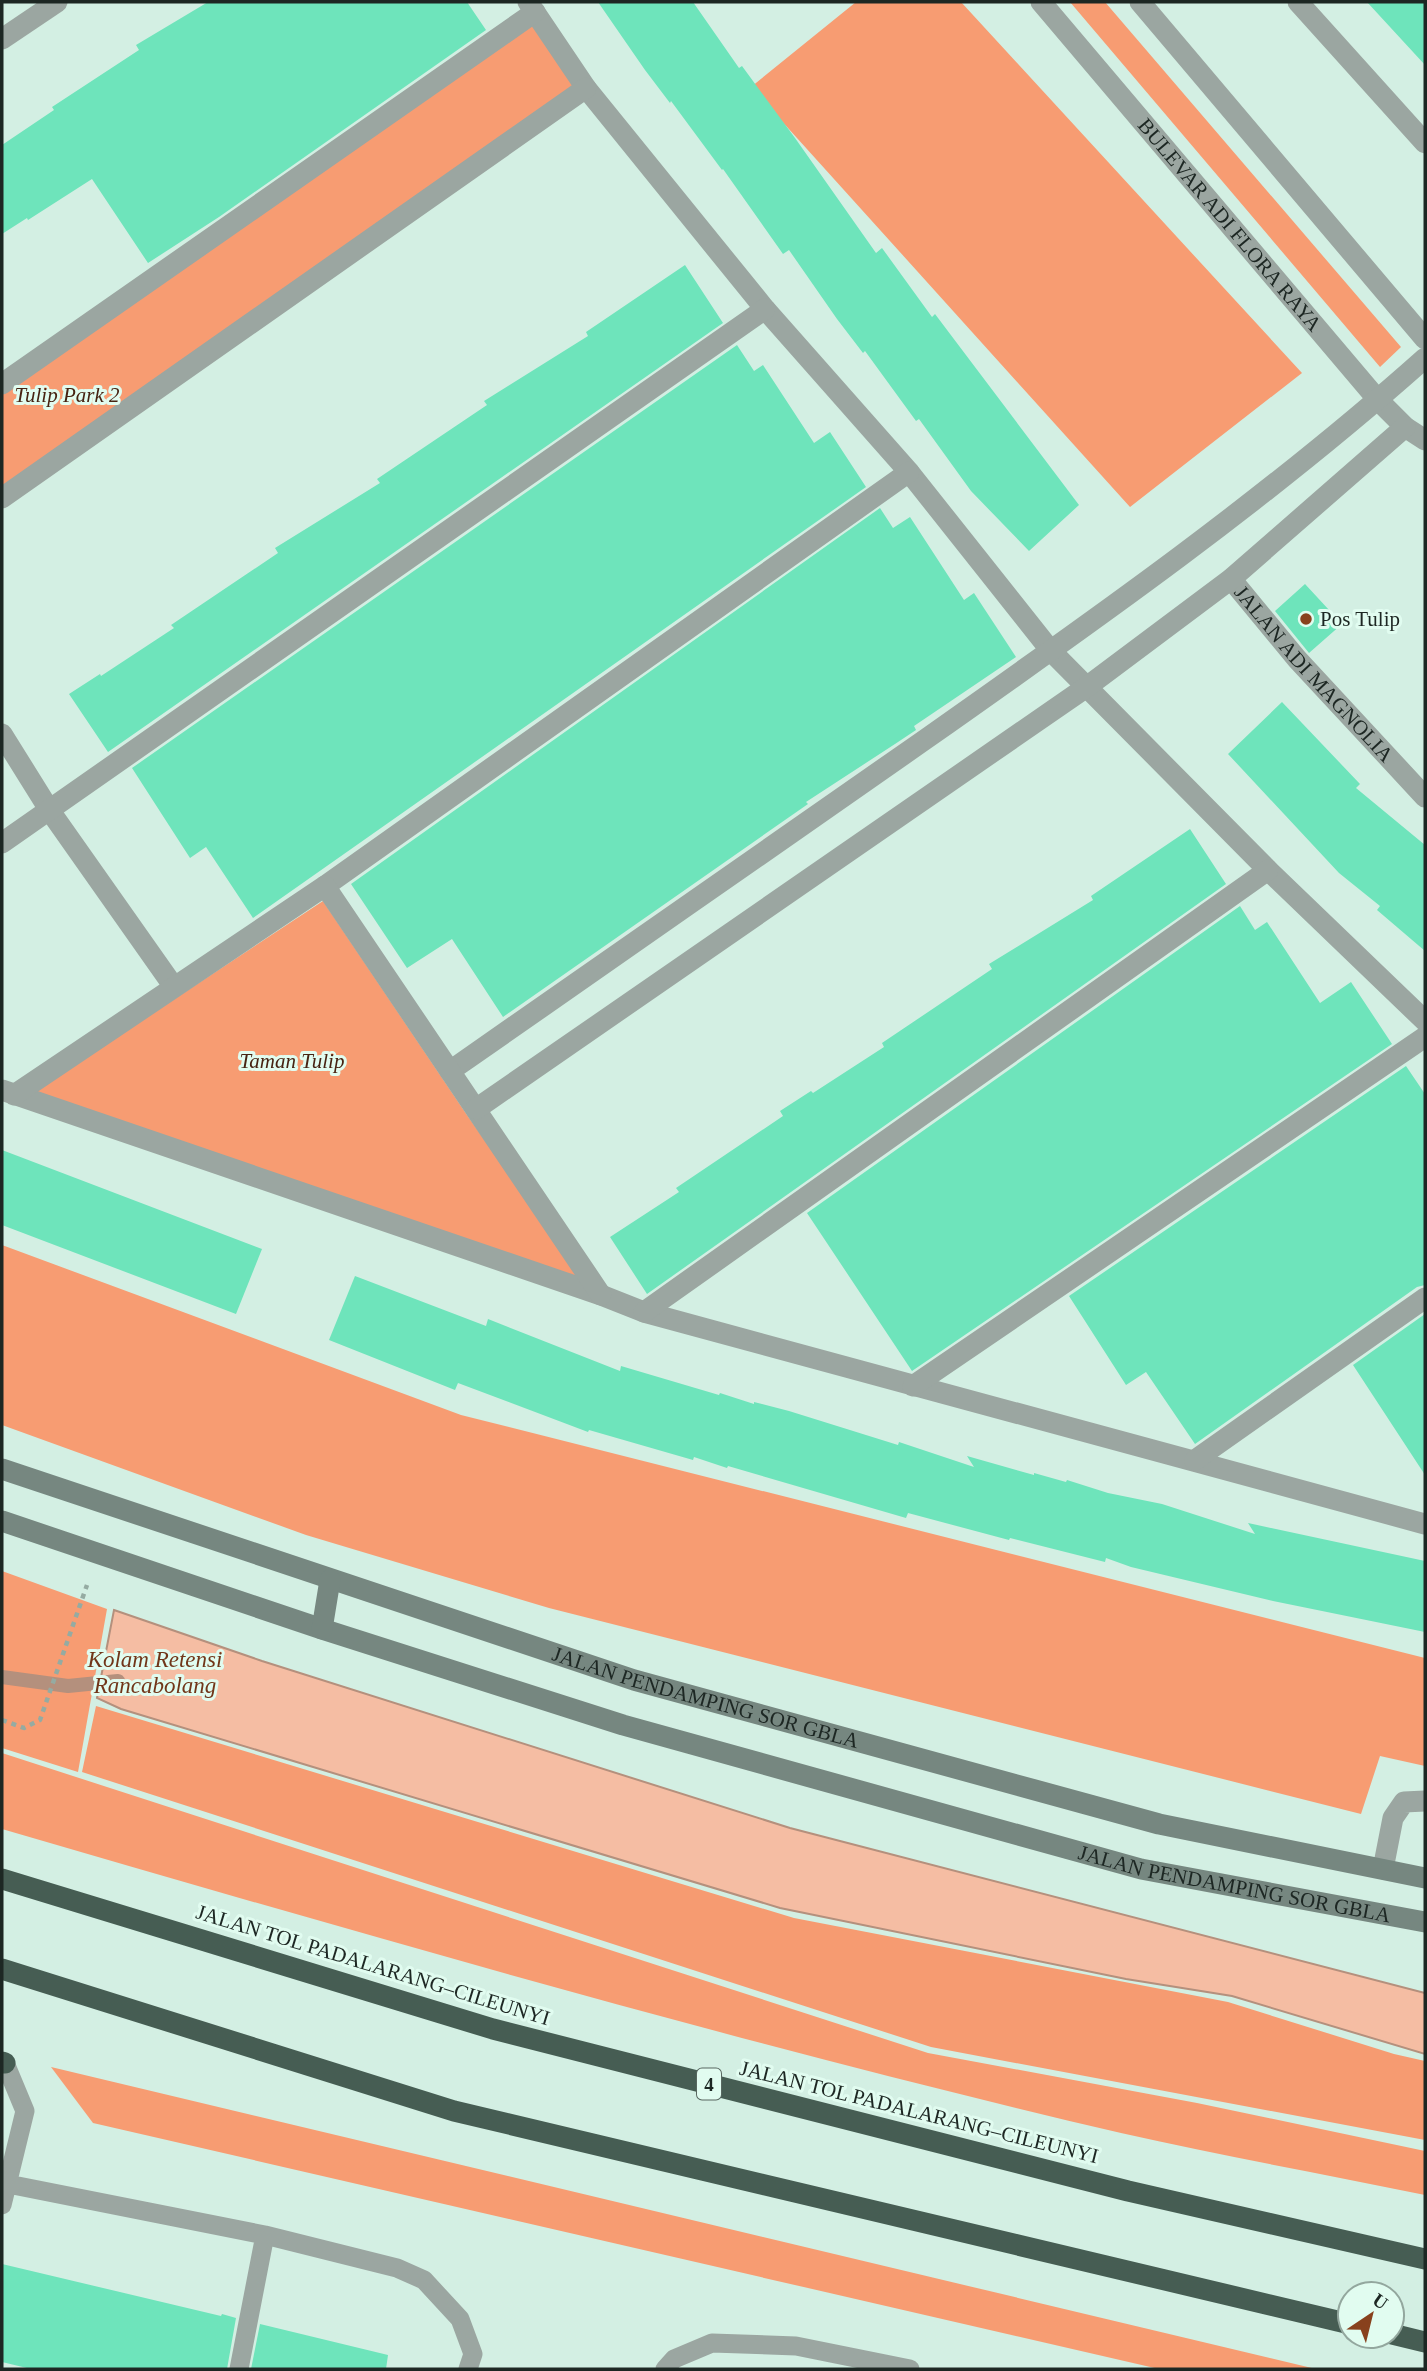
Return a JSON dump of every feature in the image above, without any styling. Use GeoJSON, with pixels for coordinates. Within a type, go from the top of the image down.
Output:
{"type":"FeatureCollection","features":[{"type":"Feature","properties":{"kind":"highway","name":"JALAN TOL PADALARANG–CILEUNYI"},"geometry":{"type":"LineString","coordinates":[[2,1879],[494,2029],[1128,2191],[1425,2259]]}},
{"type":"Feature","properties":{"kind":"highway"},"geometry":{"type":"LineString","coordinates":[[2,1969],[454,2111],[1336,2321]]}},
{"type":"Feature","properties":{"kind":"highway"},"geometry":{"type":"LineString","coordinates":[[1406,2337],[1425,2342]]}},
{"type":"Feature","properties":{"kind":"street"},"geometry":{"type":"LineString","coordinates":[[2,40],[57,2]]}},
{"type":"Feature","properties":{"kind":"street","name":"BULEVAR ADI FLORA RAYA"},"geometry":{"type":"LineString","coordinates":[[1041,2],[1378,400],[1405,427],[1425,440]]}},
{"type":"Feature","properties":{"kind":"street"},"geometry":{"type":"LineString","coordinates":[[1140,2],[1425,339]]}},
{"type":"Feature","properties":{"kind":"street"},"geometry":{"type":"LineString","coordinates":[[1298,2],[1425,143]]}},
{"type":"Feature","properties":{"kind":"street"},"geometry":{"type":"LineString","coordinates":[[2,383],[532,7],[586,88],[765,309],[909,472],[1051,651],[1268,870],[1425,1021]]}},
{"type":"Feature","properties":{"kind":"street"},"geometry":{"type":"LineString","coordinates":[[2,498],[586,88]]}},
{"type":"Feature","properties":{"kind":"street"},"geometry":{"type":"LineString","coordinates":[[2,844],[765,309]]}},
{"type":"Feature","properties":{"kind":"street"},"geometry":{"type":"LineString","coordinates":[[450,1071],[1051,651],[1280,480],[1425,358]]}},
{"type":"Feature","properties":{"kind":"street"},"geometry":{"type":"LineString","coordinates":[[476,1110],[1088,686],[1231,579],[1405,427]]}},
{"type":"Feature","properties":{"kind":"street"},"geometry":{"type":"LineString","coordinates":[[8,1093],[325,886],[909,472]]}},
{"type":"Feature","properties":{"kind":"street","name":"JALAN ADI MAGNOLIA"},"geometry":{"type":"LineString","coordinates":[[1231,579],[1297,659],[1425,797]]}},
{"type":"Feature","properties":{"kind":"street"},"geometry":{"type":"LineString","coordinates":[[2,734],[50,811],[174,987]]}},
{"type":"Feature","properties":{"kind":"street"},"geometry":{"type":"LineString","coordinates":[[644,1312],[1268,870]]}},
{"type":"Feature","properties":{"kind":"street"},"geometry":{"type":"LineString","coordinates":[[325,886],[601,1295]]}},
{"type":"Feature","properties":{"kind":"street"},"geometry":{"type":"LineString","coordinates":[[912,1386],[1425,1037]]}},
{"type":"Feature","properties":{"kind":"street"},"geometry":{"type":"LineString","coordinates":[[8,1093],[644,1312],[1425,1524]]}},
{"type":"Feature","properties":{"kind":"street"},"geometry":{"type":"LineString","coordinates":[[1195,1460],[1425,1298]]}},
{"type":"Feature","properties":{"kind":"street","name":"JALAN PENDAMPING SOR GBLA"},"geometry":{"type":"LineString","coordinates":[[2,1469],[634,1680],[1158,1824],[1425,1878]]}},
{"type":"Feature","properties":{"kind":"street","name":"JALAN PENDAMPING SOR GBLA"},"geometry":{"type":"LineString","coordinates":[[2,1521],[322,1629],[624,1726],[1141,1869],[1425,1922]]}},
{"type":"Feature","properties":{"kind":"street"},"geometry":{"type":"LineString","coordinates":[[322,1629],[330,1580]]}},
{"type":"Feature","properties":{"kind":"street"},"geometry":{"type":"LineString","coordinates":[[1383,1869],[1393,1818],[1404,1802],[1425,1801]]}},
{"type":"Feature","properties":{"kind":"lane"},"geometry":{"type":"LineString","coordinates":[[2,2205],[25,2111],[4,2063]]}},
{"type":"Feature","properties":{"kind":"lane"},"geometry":{"type":"LineString","coordinates":[[8,2184],[265,2235],[397,2268],[424,2280],[460,2319],[472,2354],[468,2369]]}},
{"type":"Feature","properties":{"kind":"lane"},"geometry":{"type":"LineString","coordinates":[[239,2369],[265,2235]]}},
{"type":"Feature","properties":{"kind":"lane"},"geometry":{"type":"LineString","coordinates":[[665,2369],[674,2359],[712,2343],[796,2346],[910,2369]]}},
{"type":"Feature","properties":{"kind":"path"},"geometry":{"type":"LineString","coordinates":[[2,1720],[24,1728],[40,1720],[97,1553]]}},
{"type":"Feature","properties":{"kind":"green space"},"geometry":{"type":"Polygon","coordinates":[[[856,2],[961,2],[1302,373],[1130,507],[751,87],[856,2]]]}},
{"type":"Feature","properties":{"kind":"green space"},"geometry":{"type":"Polygon","coordinates":[[[1070,2],[1105,2],[1401,347],[1380,367],[1070,2]]]}},
{"type":"Feature","properties":{"kind":"green space","name":"Tulip Park 2"},"geometry":{"type":"Polygon","coordinates":[[[535,12],[586,88],[2,498],[2,384],[535,12]]]}},
{"type":"Feature","properties":{"kind":"green space","name":"Taman Tulip"},"geometry":{"type":"Polygon","coordinates":[[[323,901],[467,1115],[585,1283],[32,1093],[323,901]]]}},
{"type":"Feature","properties":{"kind":"green space"},"geometry":{"type":"Polygon","coordinates":[[[2,1245],[461,1415],[1425,1658],[1425,1766],[1380,1756],[1361,1814],[549,1608],[306,1535],[2,1425],[2,1245]]]}},
{"type":"Feature","properties":{"kind":"green space"},"geometry":{"type":"Polygon","coordinates":[[[2,1571],[107,1609],[78,1772],[2,1748],[2,1571]]]}},
{"type":"Feature","properties":{"kind":"green space"},"geometry":{"type":"Polygon","coordinates":[[[2,1753],[928,2053],[1197,2103],[1425,2151],[1425,2195],[1121,2133],[840,2064],[420,1949],[2,1829],[2,1753]]]}},
{"type":"Feature","properties":{"kind":"green space"},"geometry":{"type":"Polygon","coordinates":[[[51,2067],[1316,2369],[1159,2369],[93,2123],[51,2067]]]}},
{"type":"Feature","properties":{"kind":"shaded area"},"geometry":{"type":"Polygon","coordinates":[[[96,1706],[794,1918],[1228,2002],[1394,2054],[1425,2061],[1425,2140],[931,2047],[82,1772],[96,1706]]]}},
{"type":"Feature","properties":{"kind":"water","name":"Kolam Retensi Rancabolang"},"geometry":{"type":"Polygon","coordinates":[[[114,1610],[262,1661],[790,1828],[1425,1993],[1425,2054],[1232,1996],[1126,1979],[780,1908],[121,1709],[97,1698],[114,1610]]]}},
{"type":"Feature","properties":{"kind":"building"},"geometry":{"type":"Polygon","coordinates":[[[208,2],[467,2],[486,30],[219,217],[148,263],[92,179],[2,234],[2,145],[54,110],[52,107],[139,50],[136,45],[208,2]]]}},
{"type":"Feature","properties":{"kind":"building"},"geometry":{"type":"Polygon","coordinates":[[[598,2],[693,2],[739,68],[742,66],[795,138],[876,253],[882,248],[932,317],[935,314],[1079,505],[1029,551],[971,491],[919,419],[916,421],[865,351],[863,353],[837,319],[789,250],[783,254],[723,169],[645,70],[598,2]]]}},
{"type":"Feature","properties":{"kind":"building"},"geometry":{"type":"Polygon","coordinates":[[[1367,2],[1425,2],[1425,65],[1367,2]]]}},
{"type":"Feature","properties":{"kind":"building"},"geometry":{"type":"Polygon","coordinates":[[[685,265],[723,323],[108,752],[69,694],[174,628],[171,625],[278,553],[275,548],[380,483],[377,479],[487,405],[484,401],[588,336],[586,332],[685,265]]]}},
{"type":"Feature","properties":{"kind":"building"},"geometry":{"type":"Polygon","coordinates":[[[737,345],[754,371],[763,365],[814,443],[830,432],[866,487],[253,918],[206,847],[190,858],[132,768],[737,345]]]}},
{"type":"Feature","properties":{"kind":"building"},"geometry":{"type":"Polygon","coordinates":[[[880,508],[893,528],[910,517],[964,600],[974,593],[1016,657],[914,726],[916,730],[806,802],[808,804],[503,1017],[452,939],[407,968],[351,884],[880,508]]]}},
{"type":"Feature","properties":{"kind":"building","name":"Pos Tulip"},"geometry":{"type":"Polygon","coordinates":[[[1305,584],[1342,624],[1309,653],[1275,611],[1305,584]]]}},
{"type":"Feature","properties":{"kind":"building"},"geometry":{"type":"Polygon","coordinates":[[[1282,702],[1360,784],[1356,788],[1425,845],[1425,951],[1377,910],[1380,906],[1339,873],[1228,754],[1282,702]]]}},
{"type":"Feature","properties":{"kind":"building"},"geometry":{"type":"Polygon","coordinates":[[[1190,829],[1226,884],[647,1294],[610,1237],[679,1192],[676,1188],[783,1116],[780,1111],[884,1047],[882,1043],[992,969],[989,964],[1093,900],[1091,896],[1190,829]]]}},
{"type":"Feature","properties":{"kind":"building"},"geometry":{"type":"Polygon","coordinates":[[[1240,906],[1255,930],[1267,922],[1320,1003],[1351,982],[1392,1044],[912,1371],[807,1213],[1240,906]]]}},
{"type":"Feature","properties":{"kind":"building"},"geometry":{"type":"Polygon","coordinates":[[[1406,1066],[1425,1094],[1425,1285],[1417,1287],[1195,1444],[1146,1372],[1126,1385],[1069,1296],[1406,1066]]]}},
{"type":"Feature","properties":{"kind":"building"},"geometry":{"type":"Polygon","coordinates":[[[2,1150],[262,1249],[236,1314],[2,1225],[2,1150]]]}},
{"type":"Feature","properties":{"kind":"building"},"geometry":{"type":"Polygon","coordinates":[[[355,1276],[486,1326],[488,1319],[620,1371],[621,1366],[719,1395],[720,1393],[789,1411],[898,1445],[899,1442],[974,1467],[967,1456],[1034,1475],[1066,1482],[1067,1480],[1108,1493],[1162,1504],[1255,1534],[1248,1523],[1425,1561],[1425,1632],[1273,1601],[1131,1567],[1106,1558],[1105,1562],[908,1513],[906,1518],[728,1466],[727,1468],[694,1457],[693,1460],[589,1430],[588,1432],[458,1383],[455,1390],[329,1340],[355,1276]]]}},
{"type":"Feature","properties":{"kind":"building"},"geometry":{"type":"Polygon","coordinates":[[[1425,1314],[1425,1475],[1353,1365],[1425,1314]]]}},
{"type":"Feature","properties":{"kind":"building"},"geometry":{"type":"Polygon","coordinates":[[[2,2264],[236,2318],[227,2369],[31,2369],[2,2362],[2,2264]]]}},
{"type":"Feature","properties":{"kind":"building"},"geometry":{"type":"Polygon","coordinates":[[[260,2324],[388,2355],[386,2369],[251,2369],[260,2324]]]}},
{"type":"Feature","properties":{"kind":"waterway"},"geometry":{"type":"LineString","coordinates":[[2,1677],[68,1686],[118,1681]]}},
{"type":"Feature","properties":{"kind":"place","name":"Pos Tulip"},"geometry":{"type":"Point","coordinates":[1306,619]}}]}
